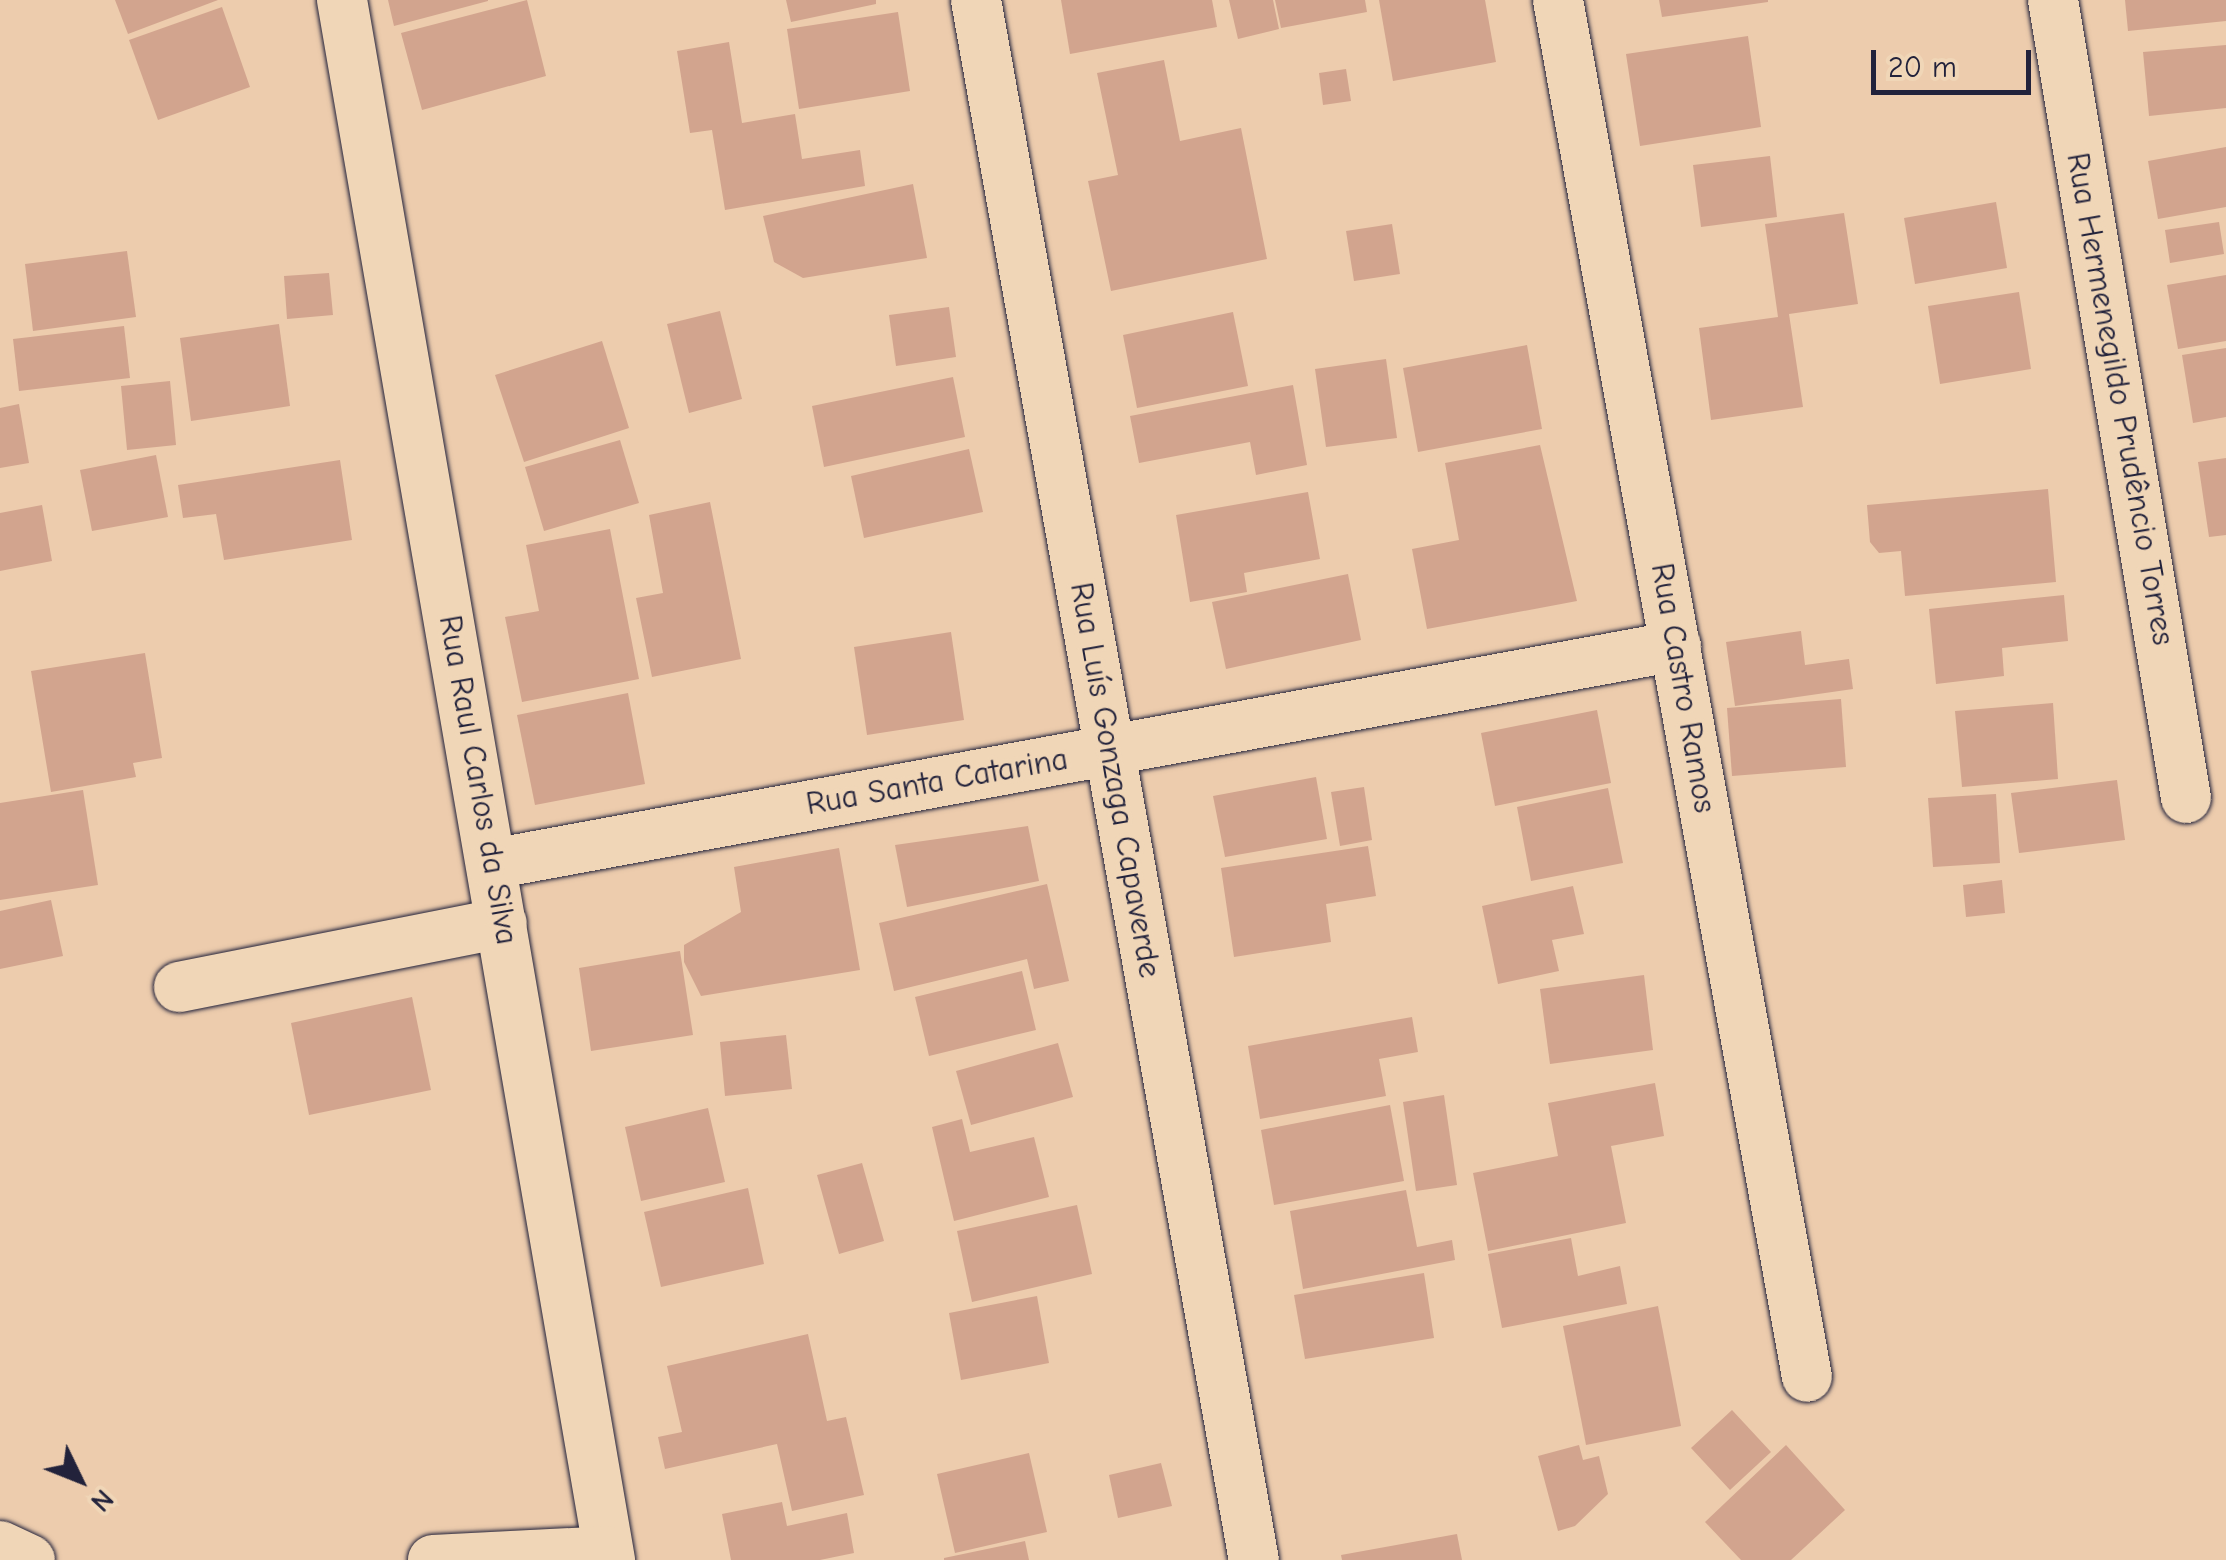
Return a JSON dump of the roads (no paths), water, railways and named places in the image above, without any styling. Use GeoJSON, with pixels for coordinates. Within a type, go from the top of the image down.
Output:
{"type":"FeatureCollection","features":[{"type":"Feature","properties":{"kind":"street","name":"Rua Raul Carlos da Silva"},"geometry":{"type":"LineString","coordinates":[[342,0],[609,1555]]}},
{"type":"Feature","properties":{"kind":"street","name":"Rua Luís Gonzaga Capaverde"},"geometry":{"type":"LineString","coordinates":[[976,0],[1254,1560]]}},
{"type":"Feature","properties":{"kind":"street","name":"Rua Castro Ramos"},"geometry":{"type":"LineString","coordinates":[[1558,0],[1806,1377]]}},
{"type":"Feature","properties":{"kind":"street","name":"Rua Hermenegildo Prudêncio Torres"},"geometry":{"type":"LineString","coordinates":[[2053,0],[2186,798]]}},
{"type":"Feature","properties":{"kind":"street","name":"Rua Santa Catarina"},"geometry":{"type":"LineString","coordinates":[[492,864],[1676,646]]}},
{"type":"Feature","properties":{"kind":"street"},"geometry":{"type":"LineString","coordinates":[[179,986],[502,923]]}},
{"type":"Feature","properties":{"kind":"street"},"geometry":{"type":"LineString","coordinates":[[0,1546],[30,1560]]}},
{"type":"Feature","properties":{"kind":"street"},"geometry":{"type":"LineString","coordinates":[[433,1560],[609,1555]]}}]}
